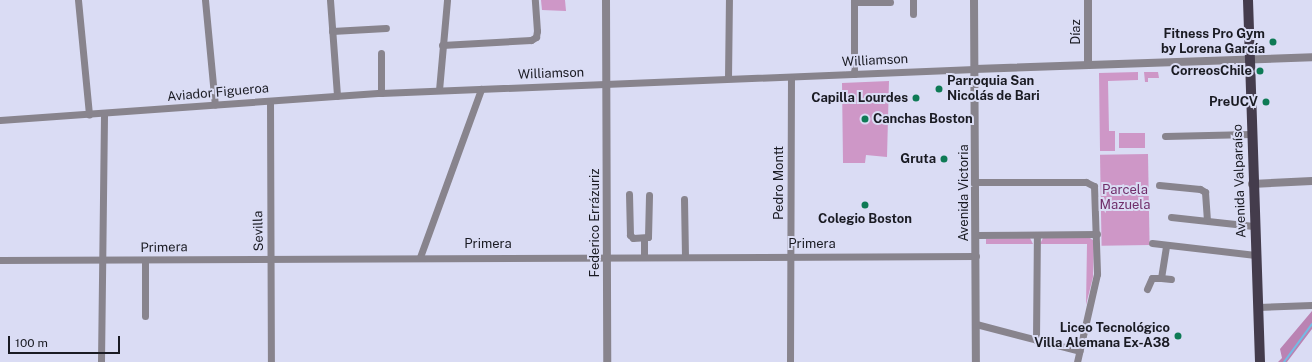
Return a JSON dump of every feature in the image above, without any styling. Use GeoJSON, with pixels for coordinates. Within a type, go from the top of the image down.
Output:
{"type":"FeatureCollection","features":[{"type":"Feature","properties":{"kind":"main road","name":"Avenida Valparaíso"},"geometry":{"type":"LineString","coordinates":[[1248,0],[1248,59],[1252,184],[1260,362]]}},
{"type":"Feature","properties":{"kind":"street"},"geometry":{"type":"LineString","coordinates":[[78,0],[89,114]]}},
{"type":"Feature","properties":{"kind":"street"},"geometry":{"type":"LineString","coordinates":[[205,0],[215,105]]}},
{"type":"Feature","properties":{"kind":"street"},"geometry":{"type":"LineString","coordinates":[[330,0],[337,96]]}},
{"type":"Feature","properties":{"kind":"street"},"geometry":{"type":"LineString","coordinates":[[439,90],[447,0]]}},
{"type":"Feature","properties":{"kind":"street"},"geometry":{"type":"LineString","coordinates":[[442,45],[531,40],[536,37],[535,0]]}},
{"type":"Feature","properties":{"kind":"street","name":"Federico Errázuriz"},"geometry":{"type":"LineString","coordinates":[[606,0],[607,362]]}},
{"type":"Feature","properties":{"kind":"street"},"geometry":{"type":"LineString","coordinates":[[728,78],[729,0]]}},
{"type":"Feature","properties":{"kind":"street"},"geometry":{"type":"LineString","coordinates":[[913,0],[913,14]]}},
{"type":"Feature","properties":{"kind":"street","name":"Avenida Victoria"},"geometry":{"type":"LineString","coordinates":[[974,0],[976,362]]}},
{"type":"Feature","properties":{"kind":"street","name":"Díaz"},"geometry":{"type":"LineString","coordinates":[[1088,0],[1088,65]]}},
{"type":"Feature","properties":{"kind":"street"},"geometry":{"type":"LineString","coordinates":[[854,74],[854,1],[890,2]]}},
{"type":"Feature","properties":{"kind":"street"},"geometry":{"type":"LineString","coordinates":[[332,31],[386,28]]}},
{"type":"Feature","properties":{"kind":"street"},"geometry":{"type":"LineString","coordinates":[[381,53],[381,93]]}},
{"type":"Feature","properties":{"kind":"street","name":"Williamson"},"geometry":{"type":"LineString","coordinates":[[439,90],[1312,57]]}},
{"type":"Feature","properties":{"kind":"street","name":"Pedro Montt"},"geometry":{"type":"LineString","coordinates":[[790,362],[791,77]]}},
{"type":"Feature","properties":{"kind":"street"},"geometry":{"type":"LineString","coordinates":[[420,257],[481,89]]}},
{"type":"Feature","properties":{"kind":"street","name":"Aviador Figueroa"},"geometry":{"type":"LineString","coordinates":[[0,120],[270,100],[439,90]]}},
{"type":"Feature","properties":{"kind":"street","name":"Sevilla"},"geometry":{"type":"LineString","coordinates":[[270,100],[272,259],[271,362]]}},
{"type":"Feature","properties":{"kind":"street"},"geometry":{"type":"LineString","coordinates":[[101,362],[104,113]]}},
{"type":"Feature","properties":{"kind":"street"},"geometry":{"type":"LineString","coordinates":[[1165,136],[1251,134]]}},
{"type":"Feature","properties":{"kind":"street"},"geometry":{"type":"LineString","coordinates":[[1252,184],[1312,181]]}},
{"type":"Feature","properties":{"kind":"street"},"geometry":{"type":"LineString","coordinates":[[976,182],[1093,184],[1096,190],[1096,277],[1077,362]]}},
{"type":"Feature","properties":{"kind":"street"},"geometry":{"type":"LineString","coordinates":[[1159,185],[1200,189],[1205,192],[1207,220]]}},
{"type":"Feature","properties":{"kind":"street"},"geometry":{"type":"LineString","coordinates":[[629,194],[630,235],[633,238],[644,238],[649,234],[649,195]]}},
{"type":"Feature","properties":{"kind":"street"},"geometry":{"type":"LineString","coordinates":[[684,199],[685,256]]}},
{"type":"Feature","properties":{"kind":"street"},"geometry":{"type":"LineString","coordinates":[[1171,217],[1254,226]]}},
{"type":"Feature","properties":{"kind":"street"},"geometry":{"type":"LineString","coordinates":[[1036,340],[1037,234]]}},
{"type":"Feature","properties":{"kind":"street"},"geometry":{"type":"LineString","coordinates":[[976,235],[1097,234]]}},
{"type":"Feature","properties":{"kind":"street"},"geometry":{"type":"LineString","coordinates":[[644,238],[644,256]]}},
{"type":"Feature","properties":{"kind":"street"},"geometry":{"type":"LineString","coordinates":[[1152,243],[1255,255]]}},
{"type":"Feature","properties":{"kind":"street"},"geometry":{"type":"LineString","coordinates":[[1162,278],[1166,245]]}},
{"type":"Feature","properties":{"kind":"street","name":"Primera"},"geometry":{"type":"LineString","coordinates":[[0,260],[102,261],[607,256],[976,256]]}},
{"type":"Feature","properties":{"kind":"street"},"geometry":{"type":"LineString","coordinates":[[145,260],[145,316]]}},
{"type":"Feature","properties":{"kind":"street"},"geometry":{"type":"LineString","coordinates":[[1147,289],[1152,278],[1171,279]]}},
{"type":"Feature","properties":{"kind":"street"},"geometry":{"type":"LineString","coordinates":[[1258,307],[1312,305]]}},
{"type":"Feature","properties":{"kind":"street"},"geometry":{"type":"LineString","coordinates":[[976,324],[1080,351]]}},
{"type":"Feature","properties":{"kind":"green space"},"geometry":{"type":"Polygon","coordinates":[[[541,0],[565,0],[566,11],[542,10],[541,0]]]}},
{"type":"Feature","properties":{"kind":"green space"},"geometry":{"type":"Polygon","coordinates":[[[1138,72],[1138,80],[1108,81],[1109,131],[1115,131],[1115,151],[1100,151],[1099,73],[1138,72]]]}},
{"type":"Feature","properties":{"kind":"green space"},"geometry":{"type":"Polygon","coordinates":[[[1144,72],[1158,72],[1159,78],[1148,78],[1148,82],[1145,82],[1144,72]]]}},
{"type":"Feature","properties":{"kind":"green space","name":"Canchas Boston"},"geometry":{"type":"Polygon","coordinates":[[[889,81],[887,157],[866,155],[865,163],[843,163],[842,83],[889,81]]]}},
{"type":"Feature","properties":{"kind":"green space"},"geometry":{"type":"Polygon","coordinates":[[[1119,133],[1145,133],[1145,148],[1119,148],[1119,133]]]}},
{"type":"Feature","properties":{"kind":"green space","name":"Parcela Mazuela"},"geometry":{"type":"Polygon","coordinates":[[[1148,154],[1150,245],[1102,246],[1100,155],[1148,154]]]}},
{"type":"Feature","properties":{"kind":"green space"},"geometry":{"type":"Polygon","coordinates":[[[1030,238],[1033,244],[986,244],[986,239],[1030,238]]]}},
{"type":"Feature","properties":{"kind":"green space"},"geometry":{"type":"Polygon","coordinates":[[[1043,238],[1090,238],[1094,241],[1093,277],[1086,305],[1087,244],[1040,244],[1043,238]]]}},
{"type":"Feature","properties":{"kind":"shaded area"},"geometry":{"type":"Polygon","coordinates":[[[1312,311],[1312,329],[1287,362],[1278,362],[1282,358],[1280,349],[1312,311]]]}},
{"type":"Feature","properties":{"kind":"waterway"},"geometry":{"type":"LineString","coordinates":[[1284,362],[1312,324]]}},
{"type":"Feature","properties":{"kind":"place","name":"Fitness Pro Gym by Lorena García"},"geometry":{"type":"Point","coordinates":[1273,42]}},
{"type":"Feature","properties":{"kind":"place","name":"CorreosChile"},"geometry":{"type":"Point","coordinates":[1260,71]}},
{"type":"Feature","properties":{"kind":"place","name":"Parroquia San Nicolás de Bari"},"geometry":{"type":"Point","coordinates":[939,89]}},
{"type":"Feature","properties":{"kind":"place","name":"Capilla Lourdes"},"geometry":{"type":"Point","coordinates":[916,98]}},
{"type":"Feature","properties":{"kind":"place","name":"PreUCV"},"geometry":{"type":"Point","coordinates":[1266,102]}},
{"type":"Feature","properties":{"kind":"place","name":"Canchas Boston"},"geometry":{"type":"Point","coordinates":[865,119]}},
{"type":"Feature","properties":{"kind":"place","name":"Gruta"},"geometry":{"type":"Point","coordinates":[944,159]}},
{"type":"Feature","properties":{"kind":"place","name":"Colegio Boston"},"geometry":{"type":"Point","coordinates":[865,205]}},
{"type":"Feature","properties":{"kind":"place","name":"Liceo Tecnológico Villa Alemana Ex-A38"},"geometry":{"type":"Point","coordinates":[1178,336]}}]}
